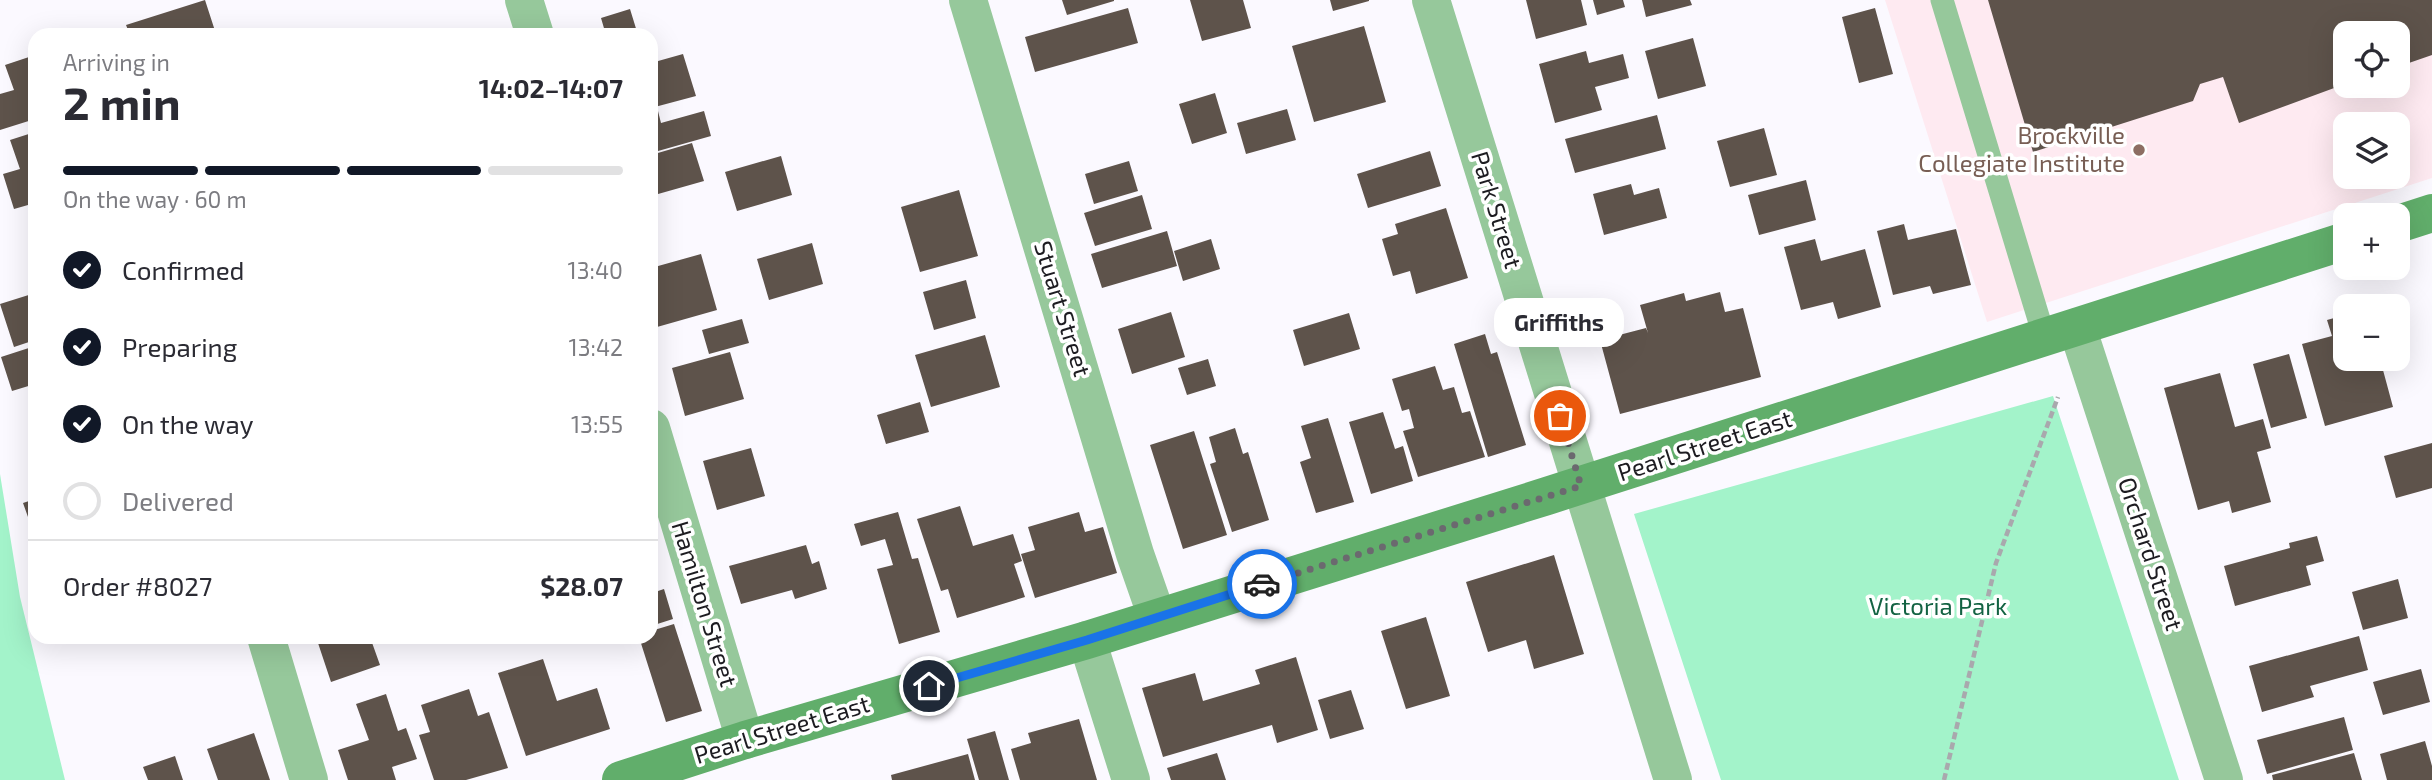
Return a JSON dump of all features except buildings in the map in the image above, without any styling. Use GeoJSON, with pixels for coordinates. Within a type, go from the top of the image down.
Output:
{"type":"FeatureCollection","features":[{"type":"Feature","properties":{"kind":"street"},"geometry":{"type":"LineString","coordinates":[[524,0],[533,28]]}},
{"type":"Feature","properties":{"kind":"street","name":"Stuart Street"},"geometry":{"type":"LineString","coordinates":[[968,0],[1135,554],[1157,617]]}},
{"type":"Feature","properties":{"kind":"street","name":"Park Street"},"geometry":{"type":"LineString","coordinates":[[1431,0],[1673,780]]}},
{"type":"Feature","properties":{"kind":"street"},"geometry":{"type":"LineString","coordinates":[[2410,220],[2432,212]]}},
{"type":"Feature","properties":{"kind":"street","name":"Pearl Street East"},"geometry":{"type":"LineString","coordinates":[[621,780],[745,740],[1087,640],[1581,486],[2333,245]]}},
{"type":"Feature","properties":{"kind":"street","name":"Orchard Street"},"geometry":{"type":"LineString","coordinates":[[2061,332],[2224,780]]}},
{"type":"Feature","properties":{"kind":"street","name":"Hamilton Street"},"geometry":{"type":"LineString","coordinates":[[658,451],[745,740]]}},
{"type":"Feature","properties":{"kind":"street"},"geometry":{"type":"LineString","coordinates":[[1087,640],[1131,780]]}},
{"type":"Feature","properties":{"kind":"street"},"geometry":{"type":"LineString","coordinates":[[268,644],[309,780]]}},
{"type":"Feature","properties":{"kind":"lane"},"geometry":{"type":"LineString","coordinates":[[1942,0],[2061,332]]}},
{"type":"Feature","properties":{"kind":"path"},"geometry":{"type":"LineString","coordinates":[[1944,780],[1996,563],[2062,386]]}},
{"type":"Feature","properties":{"kind":"shaded area","name":"Brockville Collegiate Institute"},"geometry":{"type":"Polygon","coordinates":[[[1885,0],[2432,0],[2432,178],[2410,185],[2410,112],[2333,112],[2333,189],[2398,189],[2355,203],[2333,203],[2333,210],[1987,322],[1885,0]]]}},
{"type":"Feature","properties":{"kind":"green space","name":"Victoria Park"},"geometry":{"type":"Polygon","coordinates":[[[2053,396],[2179,780],[1721,780],[1634,514],[2053,396]]]}},
{"type":"Feature","properties":{"kind":"green space"},"geometry":{"type":"Polygon","coordinates":[[[0,474],[20,597],[28,630],[28,644],[32,644],[65,780],[0,780],[0,474]]]}},
{"type":"Feature","properties":{"kind":"way so far"},"geometry":{"type":"LineString","coordinates":[[1262,584],[1581,486],[1560,416]]}},
{"type":"Feature","properties":{"kind":"place","name":"Brockville Collegiate Institute"},"geometry":{"type":"Point","coordinates":[2139,150]}},
{"type":"Feature","properties":{"kind":"place","name":"Griffiths"},"geometry":{"type":"Point","coordinates":[1560,416]}},
{"type":"Feature","properties":{"kind":"route"},"geometry":{"type":"LineString","coordinates":[[929,686],[1087,640],[1262,584]]}}]}
